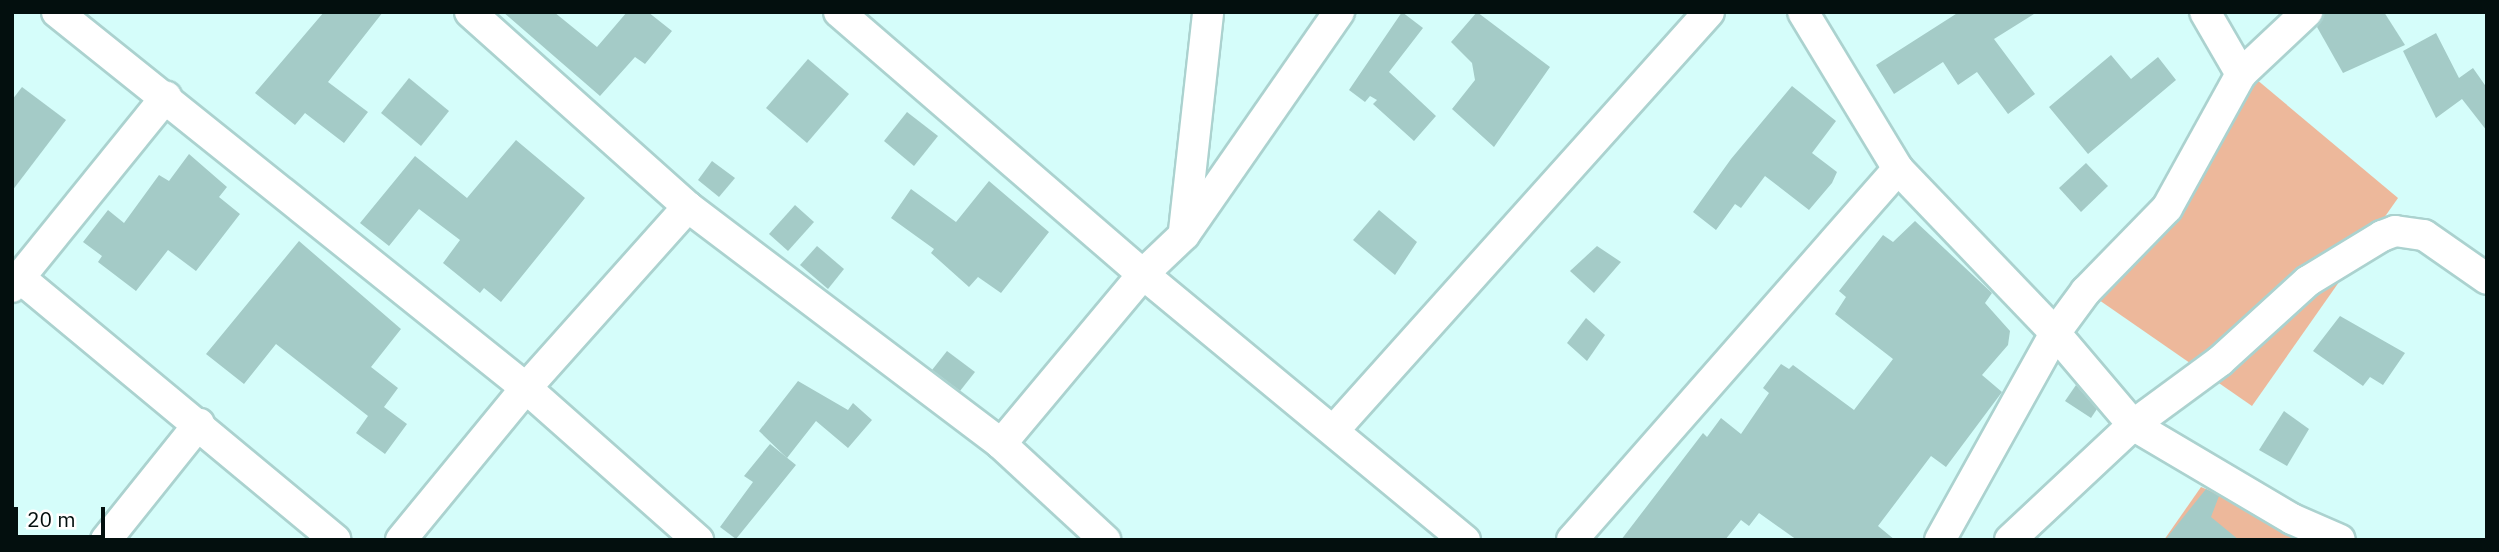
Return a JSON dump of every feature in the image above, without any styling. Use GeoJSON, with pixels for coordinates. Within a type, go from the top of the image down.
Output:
{"type":"FeatureCollection","features":[{"type":"Feature","properties":{"kind":"street"},"geometry":{"type":"LineString","coordinates":[[57,12],[526,388],[698,540]]}},
{"type":"Feature","properties":{"kind":"street"},"geometry":{"type":"LineString","coordinates":[[470,12],[688,207],[1001,444],[1105,540]]}},
{"type":"Feature","properties":{"kind":"street"},"geometry":{"type":"LineString","coordinates":[[839,12],[1143,274],[1335,429],[1465,540]]}},
{"type":"Feature","properties":{"kind":"street"},"geometry":{"type":"LineString","coordinates":[[1184,235],[1208,12]]}},
{"type":"Feature","properties":{"kind":"street"},"geometry":{"type":"LineString","coordinates":[[1001,444],[1143,274],[1184,235],[1339,12]]}},
{"type":"Feature","properties":{"kind":"street"},"geometry":{"type":"LineString","coordinates":[[1335,429],[1709,12]]}},
{"type":"Feature","properties":{"kind":"street"},"geometry":{"type":"LineString","coordinates":[[1803,12],[1899,169],[2055,333],[2133,425],[2292,519],[2340,540]]}},
{"type":"Feature","properties":{"kind":"street"},"geometry":{"type":"LineString","coordinates":[[2205,12],[2241,74]]}},
{"type":"Feature","properties":{"kind":"street"},"geometry":{"type":"LineString","coordinates":[[1940,540],[2055,333],[2086,292],[2167,208],[2241,74],[2307,12]]}},
{"type":"Feature","properties":{"kind":"street"},"geometry":{"type":"LineString","coordinates":[[166,97],[16,283],[199,424],[336,540]]}},
{"type":"Feature","properties":{"kind":"street"},"geometry":{"type":"LineString","coordinates":[[1572,540],[1899,169]]}},
{"type":"Feature","properties":{"kind":"street"},"geometry":{"type":"LineString","coordinates":[[401,540],[526,388],[688,207]]}},
{"type":"Feature","properties":{"kind":"street"},"geometry":{"type":"LineString","coordinates":[[2010,540],[2133,425],[2220,361],[2308,281],[2382,236],[2395,231],[2424,235],[2487,279]]}},
{"type":"Feature","properties":{"kind":"street"},"geometry":{"type":"LineString","coordinates":[[106,540],[199,424]]}},
{"type":"Feature","properties":{"kind":"shaded area"},"geometry":{"type":"Polygon","coordinates":[[[2241,74],[2256,79],[2398,198],[2252,406],[2086,291],[2241,74]]]}},
{"type":"Feature","properties":{"kind":"shaded area"},"geometry":{"type":"Polygon","coordinates":[[[2201,487],[2327,540],[2164,540],[2201,487]]]}},
{"type":"Feature","properties":{"kind":"building"},"geometry":{"type":"Polygon","coordinates":[[[324,12],[383,12],[328,82],[368,112],[344,143],[305,113],[295,125],[255,93],[324,12]]]}},
{"type":"Feature","properties":{"kind":"building"},"geometry":{"type":"Polygon","coordinates":[[[503,12],[554,12],[597,47],[627,12],[648,12],[672,31],[645,64],[635,57],[600,96],[503,12]]]}},
{"type":"Feature","properties":{"kind":"building"},"geometry":{"type":"Polygon","coordinates":[[[1402,12],[1423,28],[1389,72],[1436,116],[1414,141],[1373,104],[1377,100],[1370,96],[1365,102],[1349,90],[1402,12]]]}},
{"type":"Feature","properties":{"kind":"building"},"geometry":{"type":"Polygon","coordinates":[[[1477,12],[1550,67],[1494,147],[1452,109],[1475,80],[1472,63],[1451,42],[1477,12]]]}},
{"type":"Feature","properties":{"kind":"building"},"geometry":{"type":"Polygon","coordinates":[[[1959,12],[2037,12],[1994,39],[2035,94],[2008,114],[1977,72],[1958,85],[1943,62],[1894,94],[1876,65],[1959,12]]]}},
{"type":"Feature","properties":{"kind":"building"},"geometry":{"type":"Polygon","coordinates":[[[2324,12],[2384,12],[2405,45],[2343,73],[2317,27],[2324,12]]]}},
{"type":"Feature","properties":{"kind":"building"},"geometry":{"type":"Polygon","coordinates":[[[2436,33],[2459,78],[2473,68],[2487,88],[2487,131],[2462,99],[2436,118],[2403,51],[2436,33]]]}},
{"type":"Feature","properties":{"kind":"building"},"geometry":{"type":"Polygon","coordinates":[[[2111,55],[2131,79],[2158,57],[2176,80],[2088,154],[2049,107],[2111,55]]]}},
{"type":"Feature","properties":{"kind":"building"},"geometry":{"type":"Polygon","coordinates":[[[808,59],[849,94],[807,143],[766,108],[808,59]]]}},
{"type":"Feature","properties":{"kind":"building"},"geometry":{"type":"Polygon","coordinates":[[[409,78],[449,111],[421,146],[381,113],[409,78]]]}},
{"type":"Feature","properties":{"kind":"building"},"geometry":{"type":"Polygon","coordinates":[[[1792,86],[1836,121],[1812,153],[1837,172],[1832,183],[1809,210],[1765,176],[1741,208],[1735,204],[1716,230],[1693,212],[1731,159],[1792,86]]]}},
{"type":"Feature","properties":{"kind":"building"},"geometry":{"type":"Polygon","coordinates":[[[22,87],[66,120],[12,191],[12,100],[22,87]]]}},
{"type":"Feature","properties":{"kind":"building"},"geometry":{"type":"Polygon","coordinates":[[[907,112],[938,136],[914,166],[884,141],[907,112]]]}},
{"type":"Feature","properties":{"kind":"building"},"geometry":{"type":"Polygon","coordinates":[[[516,140],[585,198],[501,302],[484,288],[480,293],[443,263],[460,240],[419,209],[389,246],[360,223],[415,156],[467,198],[516,140]]]}},
{"type":"Feature","properties":{"kind":"building"},"geometry":{"type":"Polygon","coordinates":[[[189,154],[227,187],[219,197],[240,214],[196,271],[168,250],[136,291],[98,262],[102,256],[83,242],[108,210],[124,223],[159,175],[169,181],[189,154]]]}},
{"type":"Feature","properties":{"kind":"building"},"geometry":{"type":"Polygon","coordinates":[[[712,161],[735,178],[719,197],[698,180],[712,161]]]}},
{"type":"Feature","properties":{"kind":"building"},"geometry":{"type":"Polygon","coordinates":[[[2086,163],[2108,186],[2081,212],[2059,188],[2086,163]]]}},
{"type":"Feature","properties":{"kind":"building"},"geometry":{"type":"Polygon","coordinates":[[[989,181],[1049,232],[1001,293],[978,277],[969,287],[931,253],[934,249],[891,218],[911,189],[956,222],[989,181]]]}},
{"type":"Feature","properties":{"kind":"building"},"geometry":{"type":"Polygon","coordinates":[[[795,205],[814,222],[788,251],[769,234],[795,205]]]}},
{"type":"Feature","properties":{"kind":"building"},"geometry":{"type":"Polygon","coordinates":[[[1379,210],[1417,242],[1395,275],[1353,240],[1379,210]]]}},
{"type":"Feature","properties":{"kind":"building"},"geometry":{"type":"Polygon","coordinates":[[[1915,221],[1992,293],[1985,303],[2010,331],[2008,345],[1982,375],[2002,392],[1946,467],[1931,456],[1878,526],[1895,540],[1797,540],[1759,513],[1749,526],[1741,520],[1725,540],[1621,540],[1703,433],[1707,437],[1721,418],[1741,434],[1769,393],[1763,388],[1781,364],[1789,369],[1793,365],[1854,410],[1893,359],[1835,314],[1846,297],[1839,291],[1883,235],[1893,242],[1915,221]]]}},
{"type":"Feature","properties":{"kind":"building"},"geometry":{"type":"Polygon","coordinates":[[[299,241],[401,329],[371,367],[398,388],[384,407],[407,424],[385,454],[356,433],[368,416],[276,344],[244,384],[206,354],[299,241]]]}},
{"type":"Feature","properties":{"kind":"building"},"geometry":{"type":"Polygon","coordinates":[[[817,246],[844,269],[828,289],[800,265],[817,246]]]}},
{"type":"Feature","properties":{"kind":"building"},"geometry":{"type":"Polygon","coordinates":[[[1597,246],[1621,262],[1594,293],[1570,271],[1597,246]]]}},
{"type":"Feature","properties":{"kind":"building"},"geometry":{"type":"Polygon","coordinates":[[[2340,316],[2405,353],[2383,385],[2370,377],[2363,386],[2313,351],[2340,316]]]}},
{"type":"Feature","properties":{"kind":"building"},"geometry":{"type":"Polygon","coordinates":[[[1586,318],[1605,335],[1587,361],[1567,343],[1586,318]]]}},
{"type":"Feature","properties":{"kind":"building"},"geometry":{"type":"Polygon","coordinates":[[[947,351],[975,372],[960,391],[932,370],[947,351]]]}},
{"type":"Feature","properties":{"kind":"building"},"geometry":{"type":"Polygon","coordinates":[[[798,381],[848,410],[853,403],[872,420],[848,448],[816,421],[787,458],[759,431],[798,381]]]}},
{"type":"Feature","properties":{"kind":"building"},"geometry":{"type":"Polygon","coordinates":[[[2076,385],[2097,409],[2091,418],[2065,401],[2076,385]]]}},
{"type":"Feature","properties":{"kind":"building"},"geometry":{"type":"Polygon","coordinates":[[[2284,411],[2309,429],[2287,466],[2259,450],[2284,411]]]}},
{"type":"Feature","properties":{"kind":"building"},"geometry":{"type":"Polygon","coordinates":[[[770,444],[796,465],[736,539],[720,527],[753,482],[744,476],[770,444]]]}},
{"type":"Feature","properties":{"kind":"building"},"geometry":{"type":"Polygon","coordinates":[[[2206,489],[2219,496],[2211,517],[2239,540],[2165,540],[2206,489]]]}}]}
